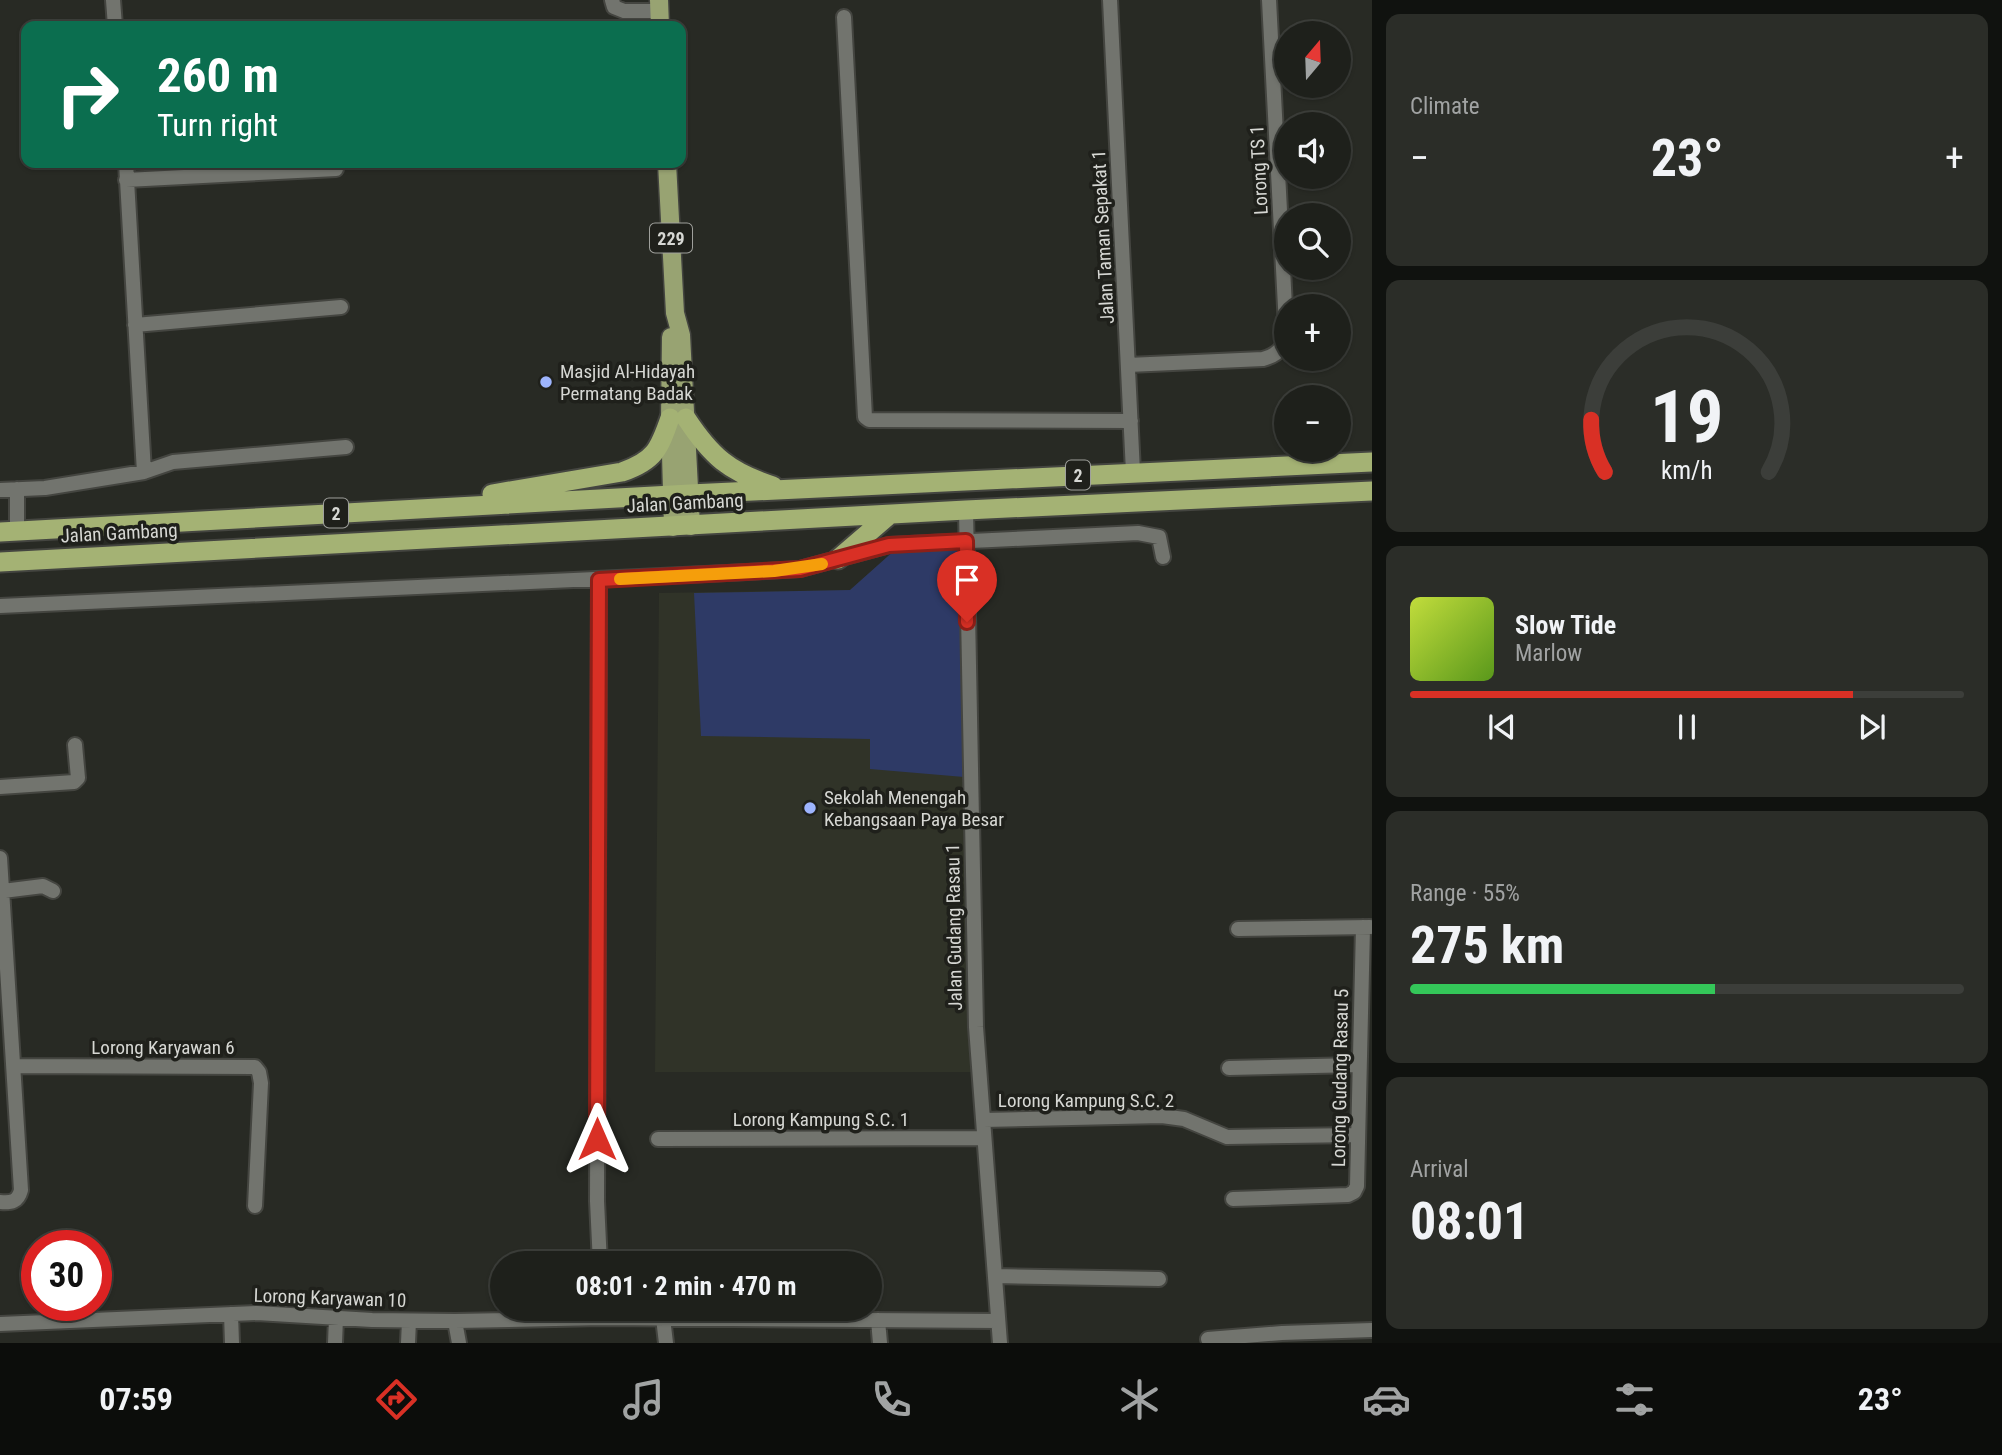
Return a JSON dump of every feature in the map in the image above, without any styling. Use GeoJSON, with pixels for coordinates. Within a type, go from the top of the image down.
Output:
{"type":"FeatureCollection","features":[{"type":"Feature","properties":{"kind":"highway"},"geometry":{"type":"LineString","coordinates":[[405,509],[622,472],[650,459],[678,418],[725,465],[784,490]]}},
{"type":"Feature","properties":{"kind":"highway","name":"Jalan Gambang"},"geometry":{"type":"LineString","coordinates":[[8,532],[681,494],[1372,462]]}},
{"type":"Feature","properties":{"kind":"highway","name":"Jalan Gambang"},"geometry":{"type":"LineString","coordinates":[[0,562],[1372,491]]}},
{"type":"Feature","properties":{"kind":"highway"},"geometry":{"type":"LineString","coordinates":[[838,559],[888,516]]}},
{"type":"Feature","properties":{"kind":"main road","name":"229"},"geometry":{"type":"LineString","coordinates":[[667,168],[675,313],[681,335],[678,418],[682,526]]}},
{"type":"Feature","properties":{"kind":"street"},"geometry":{"type":"LineString","coordinates":[[113,0],[115,21]]}},
{"type":"Feature","properties":{"kind":"street"},"geometry":{"type":"LineString","coordinates":[[612,0],[614,6],[624,11],[659,12]]}},
{"type":"Feature","properties":{"kind":"street","name":"Jalan Taman Sepakat 1"},"geometry":{"type":"LineString","coordinates":[[1110,0],[1133,472]]}},
{"type":"Feature","properties":{"kind":"street","name":"Lorong TS 1"},"geometry":{"type":"LineString","coordinates":[[1128,365],[1263,359],[1280,352],[1284,344],[1286,326],[1269,0]]}},
{"type":"Feature","properties":{"kind":"street"},"geometry":{"type":"LineString","coordinates":[[844,17],[865,418],[1131,421]]}},
{"type":"Feature","properties":{"kind":"street"},"geometry":{"type":"LineString","coordinates":[[126,168],[144,472]]}},
{"type":"Feature","properties":{"kind":"street"},"geometry":{"type":"LineString","coordinates":[[126,180],[336,169]]}},
{"type":"Feature","properties":{"kind":"street"},"geometry":{"type":"LineString","coordinates":[[135,325],[341,307]]}},
{"type":"Feature","properties":{"kind":"street"},"geometry":{"type":"LineString","coordinates":[[0,490],[45,488],[144,472],[173,462],[346,447]]}},
{"type":"Feature","properties":{"kind":"street"},"geometry":{"type":"LineString","coordinates":[[8,532],[17,489]]}},
{"type":"Feature","properties":{"kind":"street","name":"Jalan Gudang Rasau 1"},"geometry":{"type":"LineString","coordinates":[[966,510],[973,970],[1000,1343]]}},
{"type":"Feature","properties":{"kind":"street"},"geometry":{"type":"LineString","coordinates":[[0,606],[800,569],[889,545],[1138,533],[1159,537],[1163,557]]}},
{"type":"Feature","properties":{"kind":"street"},"geometry":{"type":"LineString","coordinates":[[599,580],[597,1201],[599,1251]]}},
{"type":"Feature","properties":{"kind":"street"},"geometry":{"type":"LineString","coordinates":[[0,788],[75,782],[78,778],[75,745]]}},
{"type":"Feature","properties":{"kind":"street"},"geometry":{"type":"LineString","coordinates":[[0,858],[21,1190],[17,1200],[12,1203],[0,1202]]}},
{"type":"Feature","properties":{"kind":"street"},"geometry":{"type":"LineString","coordinates":[[2,891],[43,886],[53,891]]}},
{"type":"Feature","properties":{"kind":"street"},"geometry":{"type":"LineString","coordinates":[[1238,929],[1367,927]]}},
{"type":"Feature","properties":{"kind":"street","name":"Lorong Gudang Rasau 5"},"geometry":{"type":"LineString","coordinates":[[1233,1199],[1348,1195],[1354,1192],[1357,1186],[1358,1065],[1367,927]]}},
{"type":"Feature","properties":{"kind":"street"},"geometry":{"type":"LineString","coordinates":[[1229,1068],[1358,1065]]}},
{"type":"Feature","properties":{"kind":"street","name":"Lorong Karyawan 6"},"geometry":{"type":"LineString","coordinates":[[13,1066],[255,1067],[261,1083],[255,1206]]}},
{"type":"Feature","properties":{"kind":"street","name":"Lorong Kampung S.C. 2"},"geometry":{"type":"LineString","coordinates":[[983,1120],[1162,1115],[1184,1119],[1227,1137],[1357,1135]]}},
{"type":"Feature","properties":{"kind":"street","name":"Lorong Kampung S.C. 1"},"geometry":{"type":"LineString","coordinates":[[658,1139],[984,1138]]}},
{"type":"Feature","properties":{"kind":"street"},"geometry":{"type":"LineString","coordinates":[[995,1276],[1159,1279]]}},
{"type":"Feature","properties":{"kind":"street"},"geometry":{"type":"LineString","coordinates":[[231,1314],[232,1343]]}},
{"type":"Feature","properties":{"kind":"street","name":"Lorong Karyawan 10"},"geometry":{"type":"LineString","coordinates":[[0,1324],[231,1314],[408,1321],[490,1319]]}},
{"type":"Feature","properties":{"kind":"street"},"geometry":{"type":"LineString","coordinates":[[335,1343],[336,1318]]}},
{"type":"Feature","properties":{"kind":"street","name":"Lorong Karyawan 10"},"geometry":{"type":"LineString","coordinates":[[882,1320],[998,1321]]}},
{"type":"Feature","properties":{"kind":"street"},"geometry":{"type":"LineString","coordinates":[[408,1321],[408,1343]]}},
{"type":"Feature","properties":{"kind":"street"},"geometry":{"type":"LineString","coordinates":[[455,1321],[459,1343]]}},
{"type":"Feature","properties":{"kind":"street"},"geometry":{"type":"LineString","coordinates":[[662,1321],[666,1343]]}},
{"type":"Feature","properties":{"kind":"street"},"geometry":{"type":"LineString","coordinates":[[878,1321],[880,1343]]}},
{"type":"Feature","properties":{"kind":"street"},"geometry":{"type":"LineString","coordinates":[[1208,1339],[1372,1330]]}},
{"type":"Feature","properties":{"kind":"shaded area","name":"Sekolah Menengah Kebangsaan Paya Besar"},"geometry":{"type":"Polygon","coordinates":[[[896,549],[964,640],[964,777],[972,1072],[655,1072],[659,593],[850,590],[896,549]]]}},
{"type":"Feature","properties":{"kind":"shaded area"},"geometry":{"type":"Polygon","coordinates":[[[896,549],[961,551],[964,777],[870,769],[870,739],[701,736],[694,593],[850,590],[896,549]]]}},
{"type":"Feature","properties":{"kind":"slow traffic"},"geometry":{"type":"LineString","coordinates":[[620,579],[774,571],[822,564]]}},
{"type":"Feature","properties":{"kind":"place","name":"Masjid Al-Hidayah Permatang Badak"},"geometry":{"type":"Point","coordinates":[546,382]}},
{"type":"Feature","properties":{"kind":"place","name":"Sekolah Menengah Kebangsaan Paya Besar"},"geometry":{"type":"Point","coordinates":[810,808]}},
{"type":"Feature","properties":{"kind":"route"},"geometry":{"type":"LineString","coordinates":[[597,1139],[599,580],[800,569],[889,545],[966,541],[967,622]]}}]}
